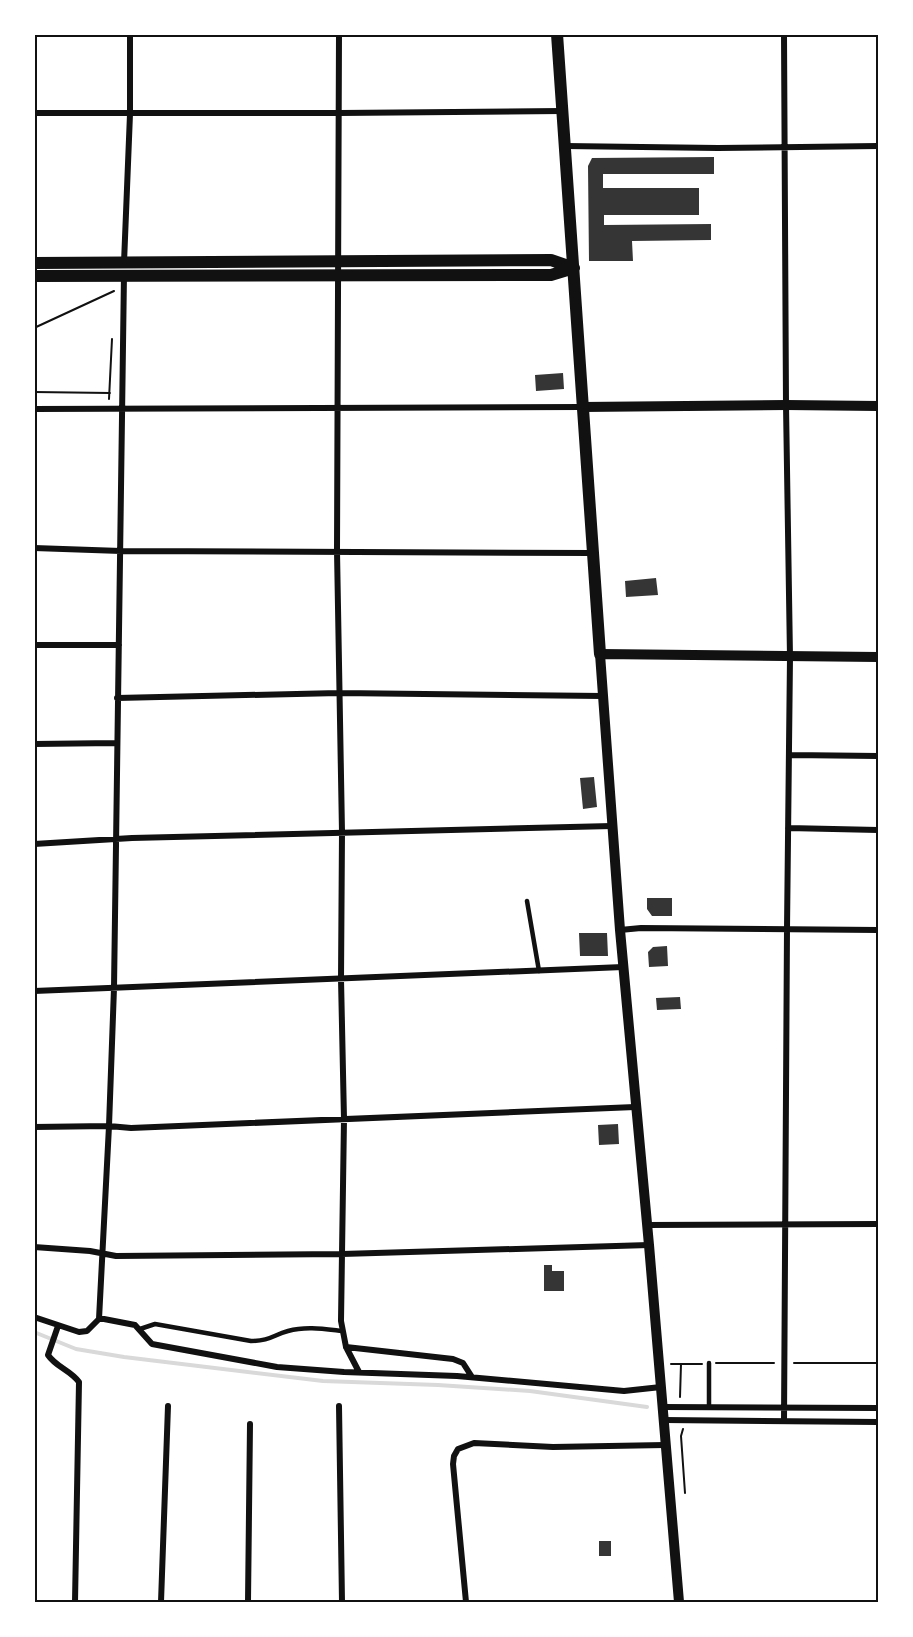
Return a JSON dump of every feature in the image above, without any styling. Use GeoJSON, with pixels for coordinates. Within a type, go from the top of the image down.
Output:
{"type":"FeatureCollection","features":[{"type":"Feature","properties":{"kind":"main road"},"geometry":{"type":"LineString","coordinates":[[557,34],[600,654]]}},
{"type":"Feature","properties":{"kind":"main road"},"geometry":{"type":"LineString","coordinates":[[34,262],[551,260],[574,268]]}},
{"type":"Feature","properties":{"kind":"main road"},"geometry":{"type":"LineString","coordinates":[[34,276],[124,280],[551,275],[574,268]]}},
{"type":"Feature","properties":{"kind":"street"},"geometry":{"type":"LineString","coordinates":[[34,1317],[57,1328],[79,1332],[87,1331],[99,1319],[114,988],[124,262],[130,114],[130,34]]}},
{"type":"Feature","properties":{"kind":"street"},"geometry":{"type":"LineString","coordinates":[[339,34],[337,551],[344,1119],[342,1331],[346,1347],[358,1372]]}},
{"type":"Feature","properties":{"kind":"street"},"geometry":{"type":"LineString","coordinates":[[784,34],[790,657],[784,1421]]}},
{"type":"Feature","properties":{"kind":"street"},"geometry":{"type":"LineString","coordinates":[[34,113],[562,111]]}},
{"type":"Feature","properties":{"kind":"street"},"geometry":{"type":"LineString","coordinates":[[565,146],[784,148],[879,146]]}},
{"type":"Feature","properties":{"kind":"street"},"geometry":{"type":"LineString","coordinates":[[34,410],[879,406]]}},
{"type":"Feature","properties":{"kind":"street"},"geometry":{"type":"LineString","coordinates":[[34,548],[121,551],[593,553]]}},
{"type":"Feature","properties":{"kind":"street"},"geometry":{"type":"LineString","coordinates":[[34,645],[118,645]]}},
{"type":"Feature","properties":{"kind":"street"},"geometry":{"type":"LineString","coordinates":[[679,1602],[623,967],[600,654],[879,657]]}},
{"type":"Feature","properties":{"kind":"street"},"geometry":{"type":"LineString","coordinates":[[117,698],[339,693],[603,696]]}},
{"type":"Feature","properties":{"kind":"street"},"geometry":{"type":"LineString","coordinates":[[34,744],[116,743]]}},
{"type":"Feature","properties":{"kind":"street"},"geometry":{"type":"LineString","coordinates":[[790,755],[879,756]]}},
{"type":"Feature","properties":{"kind":"street"},"geometry":{"type":"LineString","coordinates":[[34,844],[132,838],[612,826]]}},
{"type":"Feature","properties":{"kind":"street"},"geometry":{"type":"LineString","coordinates":[[788,828],[879,830]]}},
{"type":"Feature","properties":{"kind":"street"},"geometry":{"type":"LineString","coordinates":[[620,930],[641,928],[879,930]]}},
{"type":"Feature","properties":{"kind":"street"},"geometry":{"type":"LineString","coordinates":[[34,991],[623,967]]}},
{"type":"Feature","properties":{"kind":"street"},"geometry":{"type":"LineString","coordinates":[[34,1127],[109,1125],[131,1128],[635,1107]]}},
{"type":"Feature","properties":{"kind":"street"},"geometry":{"type":"LineString","coordinates":[[647,1225],[879,1224]]}},
{"type":"Feature","properties":{"kind":"street"},"geometry":{"type":"LineString","coordinates":[[34,1247],[90,1251],[116,1256],[342,1254],[649,1245]]}},
{"type":"Feature","properties":{"kind":"street"},"geometry":{"type":"LineString","coordinates":[[99,1319],[135,1325],[152,1344],[277,1367],[472,1377],[624,1391],[661,1388]]}},
{"type":"Feature","properties":{"kind":"street"},"geometry":{"type":"LineString","coordinates":[[57,1328],[48,1355],[52,1361],[79,1382],[75,1602]]}},
{"type":"Feature","properties":{"kind":"street"},"geometry":{"type":"LineString","coordinates":[[346,1347],[453,1359],[463,1363],[472,1377]]}},
{"type":"Feature","properties":{"kind":"street"},"geometry":{"type":"LineString","coordinates":[[161,1602],[168,1406]]}},
{"type":"Feature","properties":{"kind":"street"},"geometry":{"type":"LineString","coordinates":[[339,1406],[342,1602]]}},
{"type":"Feature","properties":{"kind":"street"},"geometry":{"type":"LineString","coordinates":[[662,1407],[879,1408]]}},
{"type":"Feature","properties":{"kind":"street"},"geometry":{"type":"LineString","coordinates":[[664,1420],[879,1422]]}},
{"type":"Feature","properties":{"kind":"street"},"geometry":{"type":"LineString","coordinates":[[248,1602],[250,1424]]}},
{"type":"Feature","properties":{"kind":"street"},"geometry":{"type":"LineString","coordinates":[[466,1602],[453,1464],[458,1449],[474,1443],[553,1447],[665,1445]]}},
{"type":"Feature","properties":{"kind":"lane"},"geometry":{"type":"LineString","coordinates":[[527,901],[539,970]]}},
{"type":"Feature","properties":{"kind":"lane"},"geometry":{"type":"LineString","coordinates":[[140,1329],[155,1323],[251,1341],[265,1341],[285,1331],[298,1328],[342,1331]]}},
{"type":"Feature","properties":{"kind":"lane"},"geometry":{"type":"LineString","coordinates":[[709,1406],[710,1364]]}},
{"type":"Feature","properties":{"kind":"path"},"geometry":{"type":"LineString","coordinates":[[34,327],[111,291],[124,280]]}},
{"type":"Feature","properties":{"kind":"path"},"geometry":{"type":"LineString","coordinates":[[111,291],[114,296]]}},
{"type":"Feature","properties":{"kind":"path"},"geometry":{"type":"LineString","coordinates":[[109,408],[112,339]]}},
{"type":"Feature","properties":{"kind":"path"},"geometry":{"type":"LineString","coordinates":[[34,392],[123,393]]}},
{"type":"Feature","properties":{"kind":"path"},"geometry":{"type":"LineString","coordinates":[[659,1364],[879,1363]]}},
{"type":"Feature","properties":{"kind":"building"},"geometry":{"type":"Polygon","coordinates":[[[714,157],[714,174],[603,174],[603,188],[699,188],[699,215],[604,215],[604,225],[711,224],[711,240],[632,241],[633,261],[589,261],[588,166],[592,158],[714,157]]]}},
{"type":"Feature","properties":{"kind":"building"},"geometry":{"type":"Polygon","coordinates":[[[563,373],[564,389],[536,391],[535,375],[563,373]]]}},
{"type":"Feature","properties":{"kind":"building"},"geometry":{"type":"Polygon","coordinates":[[[656,578],[658,595],[626,597],[625,581],[656,578]]]}},
{"type":"Feature","properties":{"kind":"building"},"geometry":{"type":"Polygon","coordinates":[[[594,777],[597,807],[583,809],[580,778],[594,777]]]}},
{"type":"Feature","properties":{"kind":"building"},"geometry":{"type":"Polygon","coordinates":[[[647,898],[672,898],[672,916],[652,916],[647,909],[647,898]]]}},
{"type":"Feature","properties":{"kind":"building"},"geometry":{"type":"Polygon","coordinates":[[[579,933],[607,933],[608,956],[580,956],[579,933]]]}},
{"type":"Feature","properties":{"kind":"building"},"geometry":{"type":"Polygon","coordinates":[[[667,946],[668,966],[649,967],[648,952],[653,947],[667,946]]]}},
{"type":"Feature","properties":{"kind":"building"},"geometry":{"type":"Polygon","coordinates":[[[680,997],[681,1009],[657,1010],[656,998],[680,997]]]}},
{"type":"Feature","properties":{"kind":"building"},"geometry":{"type":"Polygon","coordinates":[[[618,1124],[619,1144],[599,1145],[598,1125],[618,1124]]]}},
{"type":"Feature","properties":{"kind":"building"},"geometry":{"type":"Polygon","coordinates":[[[544,1265],[552,1265],[552,1271],[564,1271],[564,1291],[544,1291],[544,1265]]]}},
{"type":"Feature","properties":{"kind":"building"},"geometry":{"type":"Polygon","coordinates":[[[599,1541],[611,1541],[611,1556],[599,1556],[599,1541]]]}},
{"type":"Feature","properties":{"kind":"waterway"},"geometry":{"type":"LineString","coordinates":[[34,1332],[76,1349],[124,1357],[323,1381],[530,1391],[647,1407]]}},
{"type":"Feature","properties":{"kind":"waterway"},"geometry":{"type":"LineString","coordinates":[[34,1412],[34,1443]]}}]}
